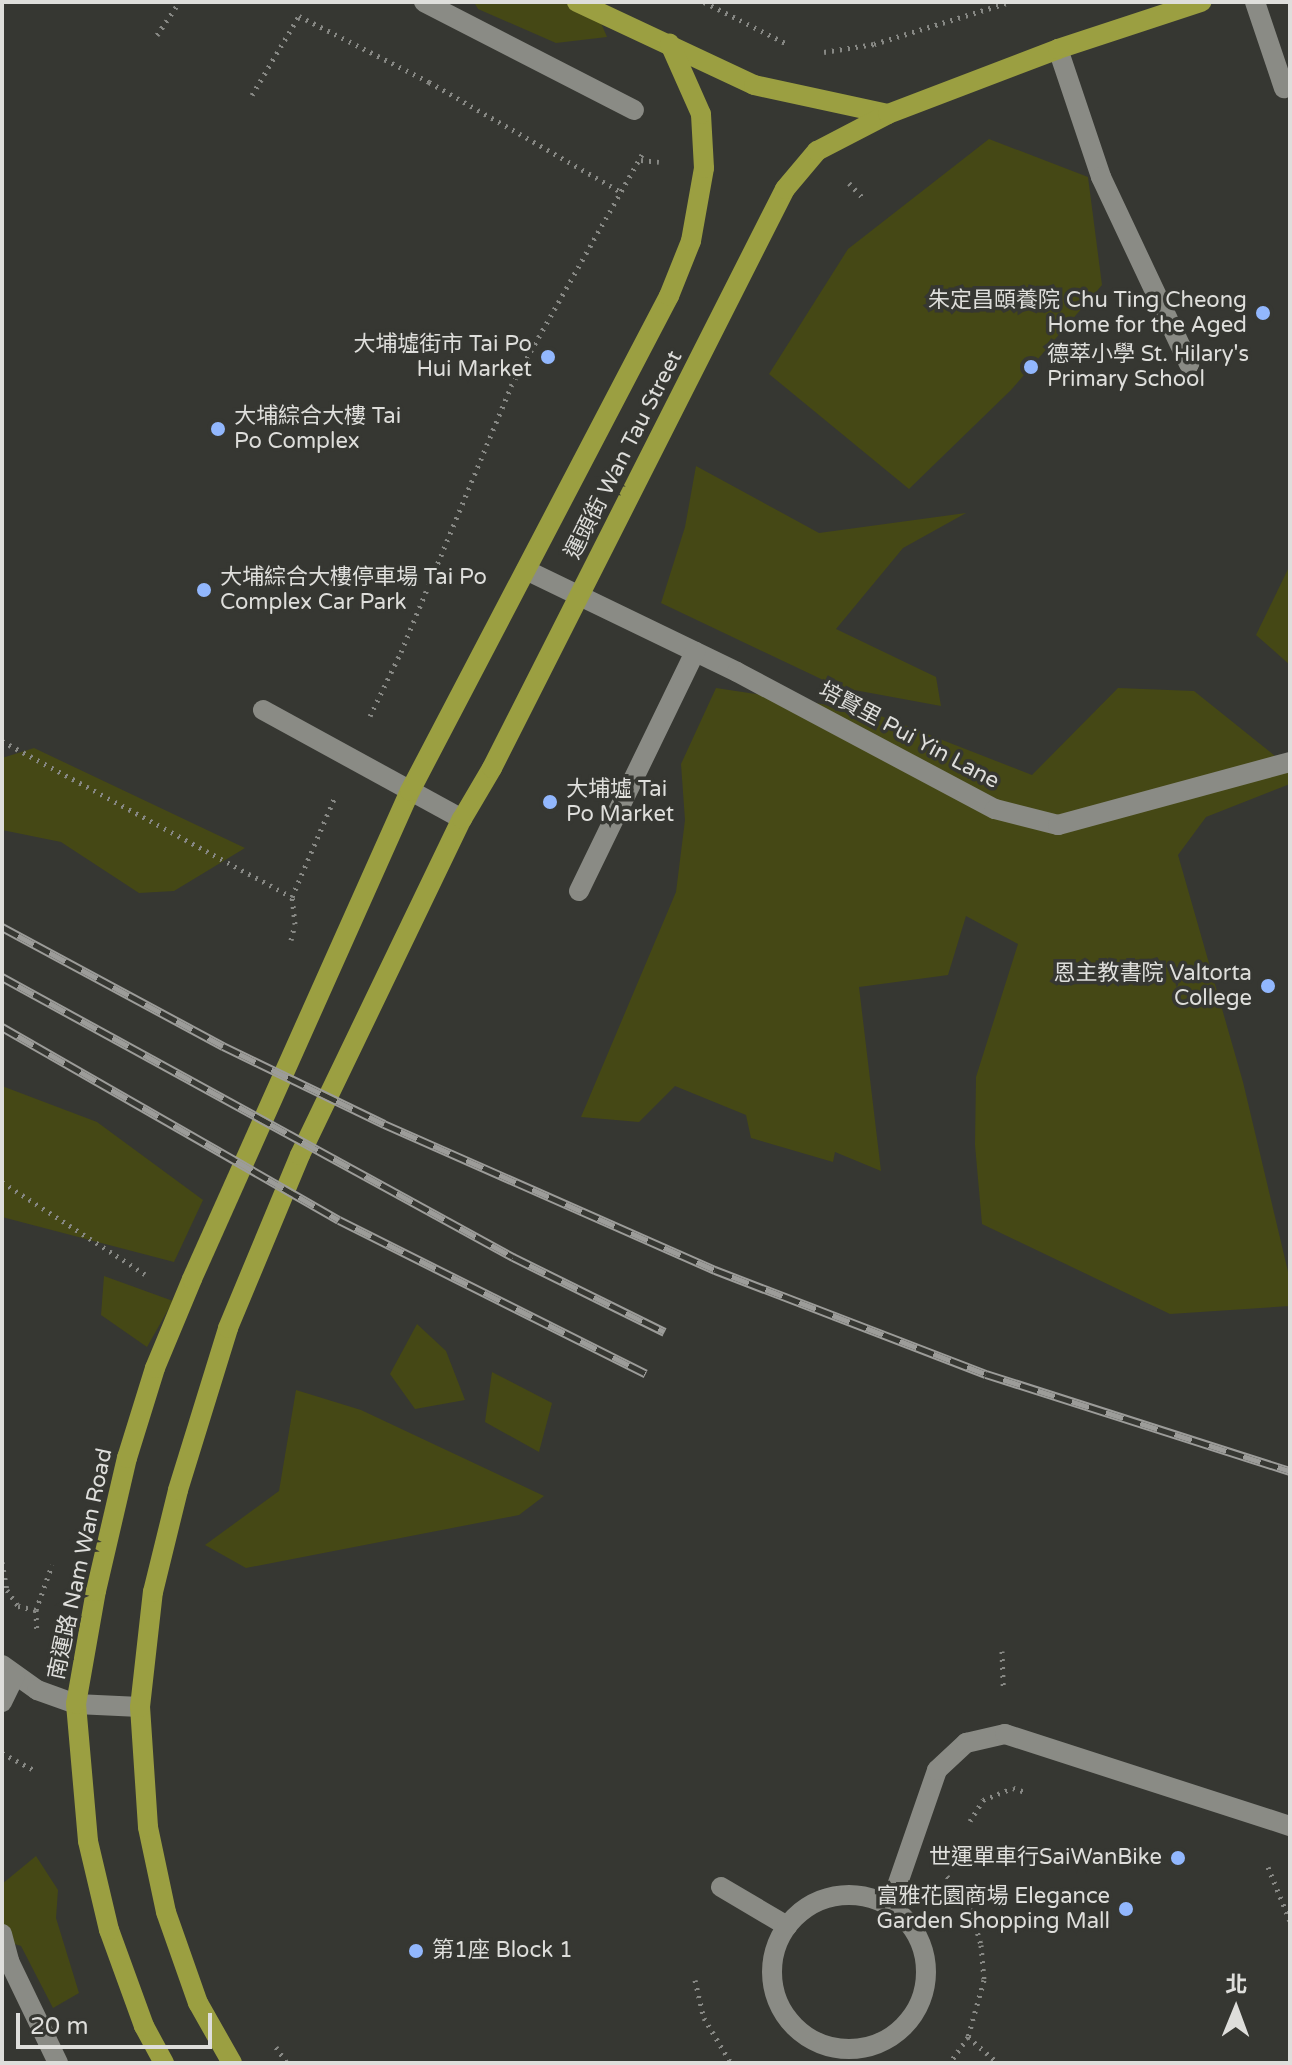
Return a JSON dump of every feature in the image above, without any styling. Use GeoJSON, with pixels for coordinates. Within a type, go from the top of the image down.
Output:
{"type":"FeatureCollection","features":[{"type":"Feature","properties":{"kind":"main road"},"geometry":{"type":"LineString","coordinates":[[577,2],[754,85],[888,114]]}},
{"type":"Feature","properties":{"kind":"main road","name":"運頭街 Wan Tau Street"},"geometry":{"type":"LineString","coordinates":[[140,1707],[153,1592],[178,1490],[228,1328],[300,1155],[462,819],[492,768],[581,595],[785,189],[817,151],[888,114],[1058,49],[1201,2]]}},
{"type":"Feature","properties":{"kind":"main road","name":"運頭街 Wan Tau Street"},"geometry":{"type":"LineString","coordinates":[[255,1132],[410,791],[669,296],[691,241],[704,168],[701,114],[670,44]]}},
{"type":"Feature","properties":{"kind":"main road","name":"南運路 Nam Wan Road"},"geometry":{"type":"LineString","coordinates":[[164,2063],[144,2026],[109,1930],[88,1841],[76,1704],[99,1576],[127,1458],[155,1368],[255,1132]]}},
{"type":"Feature","properties":{"kind":"main road"},"geometry":{"type":"LineString","coordinates":[[140,1707],[148,1827],[166,1912],[198,2003],[232,2063]]}},
{"type":"Feature","properties":{"kind":"street"},"geometry":{"type":"LineString","coordinates":[[424,2],[634,110]]}},
{"type":"Feature","properties":{"kind":"street"},"geometry":{"type":"LineString","coordinates":[[1255,2],[1284,88]]}},
{"type":"Feature","properties":{"kind":"street"},"geometry":{"type":"LineString","coordinates":[[1058,49],[1101,177],[1189,364]]}},
{"type":"Feature","properties":{"kind":"street","name":"培賢里 Pui Yin Lane"},"geometry":{"type":"LineString","coordinates":[[526,570],[695,652],[995,809],[1058,825],[1290,762]]}},
{"type":"Feature","properties":{"kind":"street"},"geometry":{"type":"LineString","coordinates":[[579,891],[695,652]]}},
{"type":"Feature","properties":{"kind":"street"},"geometry":{"type":"LineString","coordinates":[[263,710],[462,819]]}},
{"type":"Feature","properties":{"kind":"street"},"geometry":{"type":"LineString","coordinates":[[2,1702],[9,1670],[37,1690],[76,1704],[140,1707]]}},
{"type":"Feature","properties":{"kind":"street"},"geometry":{"type":"LineString","coordinates":[[890,1906],[937,1770],[966,1743],[1005,1734],[1290,1826]]}},
{"type":"Feature","properties":{"kind":"street"},"geometry":{"type":"LineString","coordinates":[[721,1887],[787,1926]]}},
{"type":"Feature","properties":{"kind":"street"},"geometry":{"type":"LineString","coordinates":[[857,1896],[890,1906],[910,1924],[923,1947],[927,1973],[922,2000],[909,2022],[888,2039],[863,2048],[837,2049],[811,2040],[791,2023],[776,2002],[772,1963],[774,1950],[787,1926],[803,1909],[823,1899],[857,1896]]}},
{"type":"Feature","properties":{"kind":"street"},"geometry":{"type":"LineString","coordinates":[[2,1934],[9,1961],[58,2063]]}},
{"type":"Feature","properties":{"kind":"path"},"geometry":{"type":"LineString","coordinates":[[157,35],[179,2]]}},
{"type":"Feature","properties":{"kind":"path"},"geometry":{"type":"LineString","coordinates":[[704,2],[796,48]]}},
{"type":"Feature","properties":{"kind":"path"},"geometry":{"type":"LineString","coordinates":[[821,53],[874,44],[1010,2]]}},
{"type":"Feature","properties":{"kind":"path"},"geometry":{"type":"LineString","coordinates":[[252,95],[299,16],[429,82],[621,192]]}},
{"type":"Feature","properties":{"kind":"path"},"geometry":{"type":"LineString","coordinates":[[401,652],[511,386],[641,160],[649,124],[634,110]]}},
{"type":"Feature","properties":{"kind":"path"},"geometry":{"type":"LineString","coordinates":[[2,741],[292,897]]}},
{"type":"Feature","properties":{"kind":"path"},"geometry":{"type":"LineString","coordinates":[[2,1182],[145,1274]]}},
{"type":"Feature","properties":{"kind":"path"},"geometry":{"type":"LineString","coordinates":[[2,1753],[36,1771]]}},
{"type":"Feature","properties":{"kind":"path"},"geometry":{"type":"LineString","coordinates":[[962,1834],[983,1800],[1013,1788],[1028,1793]]}},
{"type":"Feature","properties":{"kind":"path"},"geometry":{"type":"LineString","coordinates":[[1267,1865],[1290,1921]]}},
{"type":"Feature","properties":{"kind":"path"},"geometry":{"type":"LineString","coordinates":[[940,1868],[971,1910],[981,1945],[984,1980],[968,2037],[950,2063]]}},
{"type":"Feature","properties":{"kind":"path"},"geometry":{"type":"LineString","coordinates":[[695,1980],[704,2018],[731,2063]]}},
{"type":"Feature","properties":{"kind":"path"},"geometry":{"type":"LineString","coordinates":[[968,2037],[998,2063]]}},
{"type":"Feature","properties":{"kind":"path"},"geometry":{"type":"LineString","coordinates":[[271,2040],[287,2063]]}},
{"type":"Feature","properties":{"kind":"green space"},"geometry":{"type":"Polygon","coordinates":[[[474,2],[592,2],[607,37],[556,43],[478,9],[474,2]]]}},
{"type":"Feature","properties":{"kind":"green space"},"geometry":{"type":"Polygon","coordinates":[[[989,139],[1088,177],[1102,285],[1011,390],[909,489],[769,374],[848,249],[989,139]]]}},
{"type":"Feature","properties":{"kind":"green space"},"geometry":{"type":"Polygon","coordinates":[[[696,466],[819,533],[966,513],[903,548],[836,629],[936,677],[941,706],[838,687],[661,603],[685,527],[696,466]]]}},
{"type":"Feature","properties":{"kind":"green space"},"geometry":{"type":"Polygon","coordinates":[[[1290,565],[1290,665],[1256,635],[1290,565]]]}},
{"type":"Feature","properties":{"kind":"green space"},"geometry":{"type":"Polygon","coordinates":[[[716,688],[868,711],[1032,775],[1118,688],[1194,691],[1290,768],[1290,784],[1206,817],[1178,855],[1243,1082],[1290,1280],[1290,1306],[1170,1314],[982,1224],[975,1145],[976,1077],[1018,944],[966,916],[948,975],[859,987],[881,1171],[835,1152],[833,1162],[751,1138],[746,1115],[675,1086],[639,1122],[581,1117],[676,892],[685,820],[681,764],[716,688]]]}},
{"type":"Feature","properties":{"kind":"green space"},"geometry":{"type":"Polygon","coordinates":[[[34,748],[245,848],[174,891],[139,893],[61,842],[2,830],[2,758],[34,748]]]}},
{"type":"Feature","properties":{"kind":"green space"},"geometry":{"type":"Polygon","coordinates":[[[2,1086],[97,1122],[203,1200],[174,1262],[2,1217],[2,1086]]]}},
{"type":"Feature","properties":{"kind":"green space"},"geometry":{"type":"Polygon","coordinates":[[[104,1276],[173,1301],[147,1347],[101,1315],[104,1276]]]}},
{"type":"Feature","properties":{"kind":"green space"},"geometry":{"type":"Polygon","coordinates":[[[417,1324],[446,1351],[465,1400],[415,1409],[390,1374],[417,1324]]]}},
{"type":"Feature","properties":{"kind":"green space"},"geometry":{"type":"Polygon","coordinates":[[[492,1372],[552,1403],[539,1452],[485,1422],[492,1372]]]}},
{"type":"Feature","properties":{"kind":"green space"},"geometry":{"type":"Polygon","coordinates":[[[296,1390],[361,1410],[544,1496],[519,1515],[246,1568],[205,1545],[279,1491],[296,1390]]]}},
{"type":"Feature","properties":{"kind":"green space"},"geometry":{"type":"Polygon","coordinates":[[[36,1856],[58,1890],[56,1918],[79,1993],[53,2008],[21,1946],[2,1940],[2,1884],[36,1856]]]}},
{"type":"Feature","properties":{"kind":"railway"},"geometry":{"type":"LineString","coordinates":[[2,927],[223,1046],[384,1124],[715,1270],[986,1374],[1290,1471]]}},
{"type":"Feature","properties":{"kind":"railway"},"geometry":{"type":"LineString","coordinates":[[2,977],[513,1257],[665,1332]]}},
{"type":"Feature","properties":{"kind":"railway"},"geometry":{"type":"LineString","coordinates":[[2,1027],[339,1220],[646,1374]]}},
{"type":"Feature","properties":{"kind":"place","name":"朱定昌頤養院 Chu Ting Cheong Home for the Aged"},"geometry":{"type":"Point","coordinates":[1263,313]}},
{"type":"Feature","properties":{"kind":"place","name":"大埔墟街市 Tai Po Hui Market"},"geometry":{"type":"Point","coordinates":[548,357]}},
{"type":"Feature","properties":{"kind":"place","name":"德萃小學 St. Hilary's Primary School"},"geometry":{"type":"Point","coordinates":[1031,367]}},
{"type":"Feature","properties":{"kind":"place","name":"大埔綜合大樓 Tai Po Complex"},"geometry":{"type":"Point","coordinates":[218,429]}},
{"type":"Feature","properties":{"kind":"place","name":"大埔綜合大樓停車場 Tai Po Complex Car Park"},"geometry":{"type":"Point","coordinates":[204,590]}},
{"type":"Feature","properties":{"kind":"place","name":"大埔墟 Tai Po Market"},"geometry":{"type":"Point","coordinates":[550,802]}},
{"type":"Feature","properties":{"kind":"place","name":"恩主教書院 Valtorta College"},"geometry":{"type":"Point","coordinates":[1268,986]}},
{"type":"Feature","properties":{"kind":"place","name":"世運單車行SaiWanBike"},"geometry":{"type":"Point","coordinates":[1178,1858]}},
{"type":"Feature","properties":{"kind":"place","name":"富雅花園商場 Elegance Garden Shopping Mall"},"geometry":{"type":"Point","coordinates":[1126,1909]}},
{"type":"Feature","properties":{"kind":"place","name":"第1座 Block 1"},"geometry":{"type":"Point","coordinates":[416,1951]}}]}
